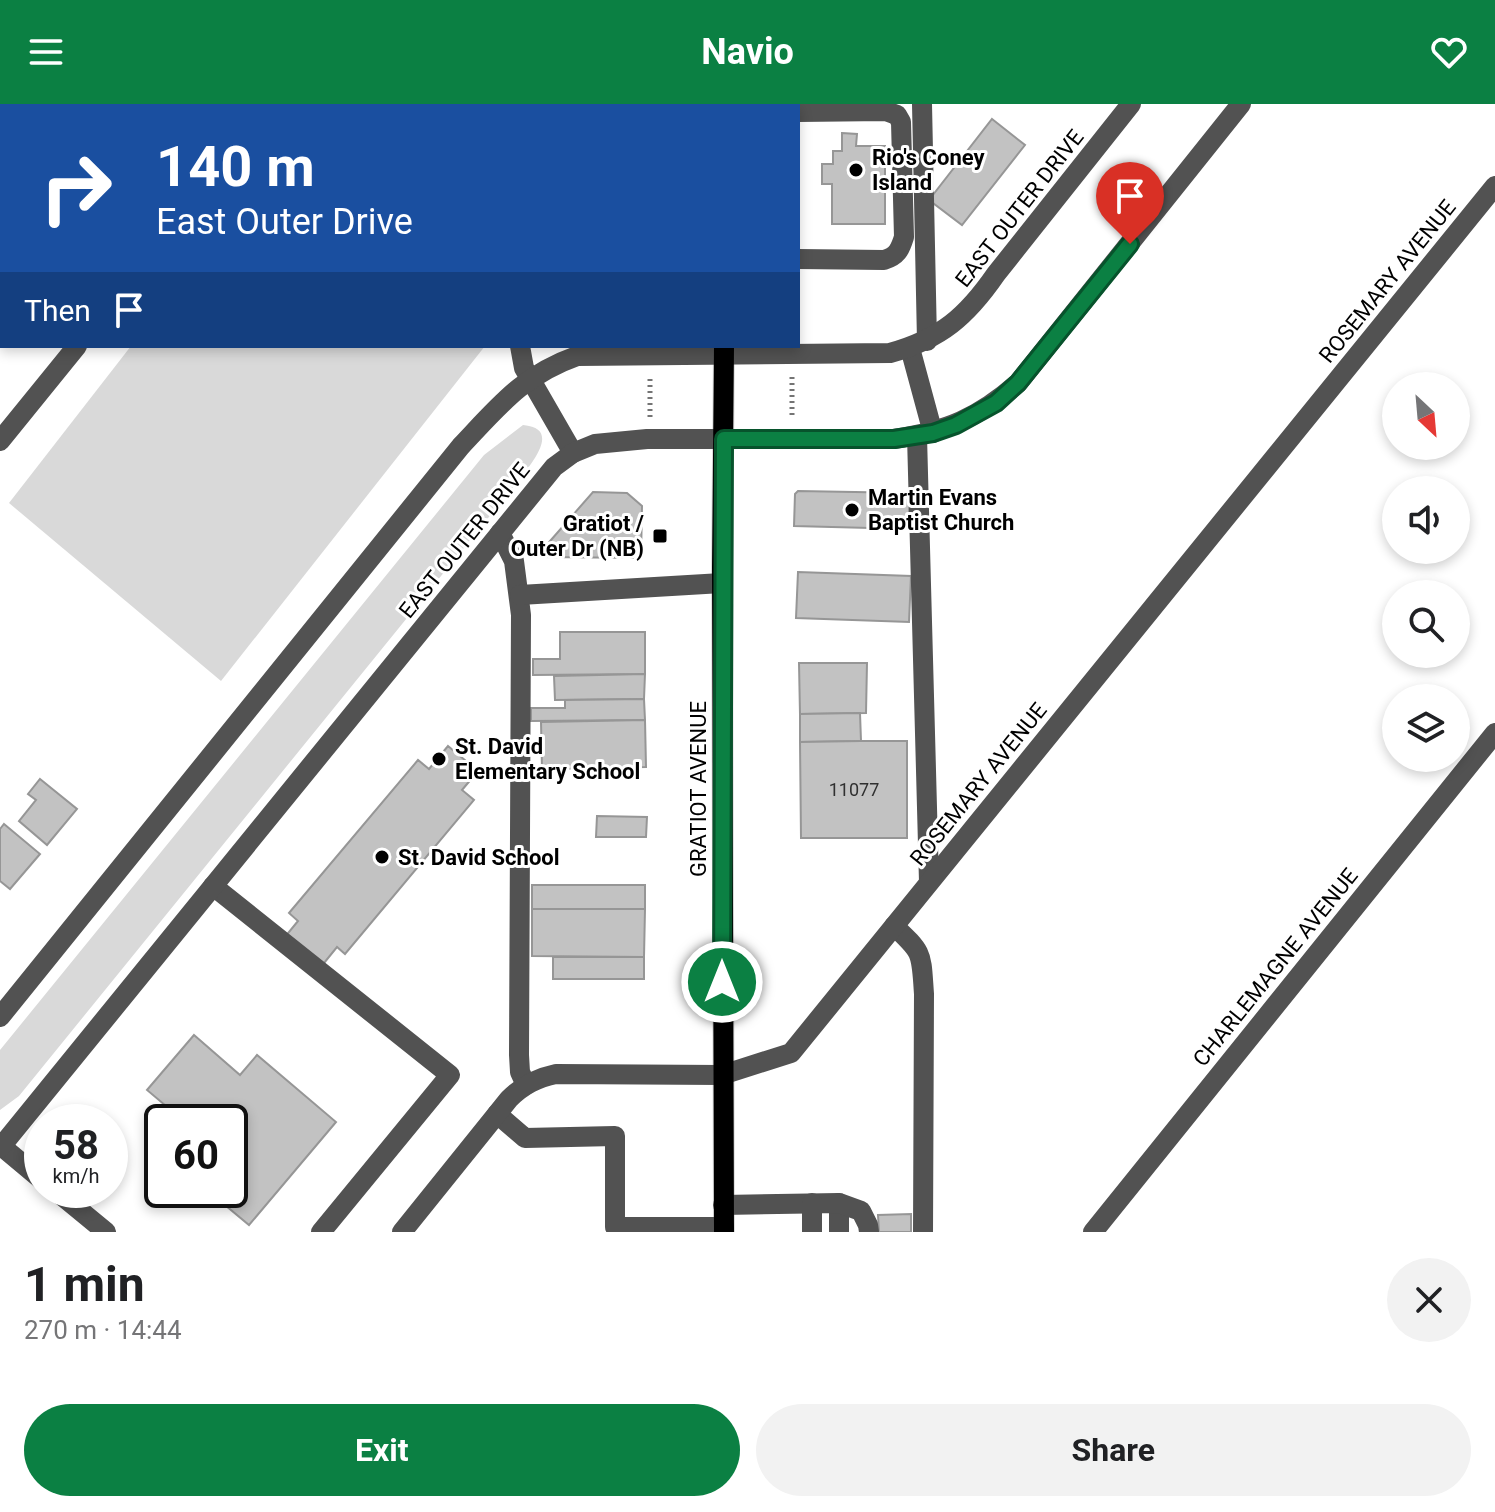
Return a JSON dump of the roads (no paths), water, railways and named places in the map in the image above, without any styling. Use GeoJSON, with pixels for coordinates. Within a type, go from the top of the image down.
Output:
{"type":"FeatureCollection","features":[{"type":"Feature","properties":{"kind":"main road","name":"GRATIOT AVENUE"},"geometry":{"type":"LineString","coordinates":[[724,350],[724,1230]]}},
{"type":"Feature","properties":{"kind":"street"},"geometry":{"type":"LineString","coordinates":[[922,104],[918,344],[925,434],[929,882]]}},
{"type":"Feature","properties":{"kind":"street","name":"EAST OUTER DRIVE"},"geometry":{"type":"LineString","coordinates":[[0,1017],[461,446],[529,378],[551,365],[577,356],[724,350],[890,353],[918,344],[952,326],[977,302],[1131,104]]}},
{"type":"Feature","properties":{"kind":"street","name":"EAST OUTER DRIVE"},"geometry":{"type":"LineString","coordinates":[[0,1147],[554,467],[573,453],[595,444],[634,440],[894,439],[925,434],[977,415],[1018,383],[1241,104]]}},
{"type":"Feature","properties":{"kind":"street"},"geometry":{"type":"LineString","coordinates":[[800,112],[886,111],[897,115],[901,122],[904,237],[895,257],[884,260],[800,259]]}},
{"type":"Feature","properties":{"kind":"street","name":"ROSEMARY AVENUE"},"geometry":{"type":"LineString","coordinates":[[402,1232],[519,1089],[538,1078],[556,1074],[722,1075],[791,1053],[1495,186]]}},
{"type":"Feature","properties":{"kind":"street"},"geometry":{"type":"LineString","coordinates":[[0,441],[75,348]]}},
{"type":"Feature","properties":{"kind":"street"},"geometry":{"type":"LineString","coordinates":[[520,348],[529,378],[573,453]]}},
{"type":"Feature","properties":{"kind":"street"},"geometry":{"type":"LineString","coordinates":[[500,533],[514,561],[520,595],[519,1055],[520,1072],[526,1085]]}},
{"type":"Feature","properties":{"kind":"street"},"geometry":{"type":"LineString","coordinates":[[520,595],[722,583]]}},
{"type":"Feature","properties":{"kind":"street","name":"CHARLEMAGNE AVENUE"},"geometry":{"type":"LineString","coordinates":[[1093,1232],[1495,733]]}},
{"type":"Feature","properties":{"kind":"street"},"geometry":{"type":"LineString","coordinates":[[213,886],[450,1075],[321,1232]]}},
{"type":"Feature","properties":{"kind":"street"},"geometry":{"type":"LineString","coordinates":[[894,926],[917,948],[921,958],[924,994],[923,1232]]}},
{"type":"Feature","properties":{"kind":"street"},"geometry":{"type":"LineString","coordinates":[[497,1114],[525,1138],[615,1136],[615,1227],[724,1230]]}},
{"type":"Feature","properties":{"kind":"street"},"geometry":{"type":"LineString","coordinates":[[0,1147],[24,1166]]}},
{"type":"Feature","properties":{"kind":"street"},"geometry":{"type":"LineString","coordinates":[[812,1203],[812,1232]]}},
{"type":"Feature","properties":{"kind":"street"},"geometry":{"type":"LineString","coordinates":[[723,1205],[839,1203],[861,1211],[869,1232]]}},
{"type":"Feature","properties":{"kind":"street"},"geometry":{"type":"LineString","coordinates":[[839,1203],[839,1232]]}},
{"type":"Feature","properties":{"kind":"street"},"geometry":{"type":"LineString","coordinates":[[77,1208],[106,1232]]}},
{"type":"Feature","properties":{"kind":"place","name":"Rio's Coney Island"},"geometry":{"type":"Point","coordinates":[856,170]}},
{"type":"Feature","properties":{"kind":"place","name":"Martin Evans Baptist Church"},"geometry":{"type":"Point","coordinates":[852,510]}},
{"type":"Feature","properties":{"kind":"place","name":"Gratiot / Outer Dr (NB)"},"geometry":{"type":"Point","coordinates":[660,536]}},
{"type":"Feature","properties":{"kind":"place","name":"St. David Elementary School"},"geometry":{"type":"Point","coordinates":[439,759]}},
{"type":"Feature","properties":{"kind":"place","name":"St. David School"},"geometry":{"type":"Point","coordinates":[382,857]}}]}
